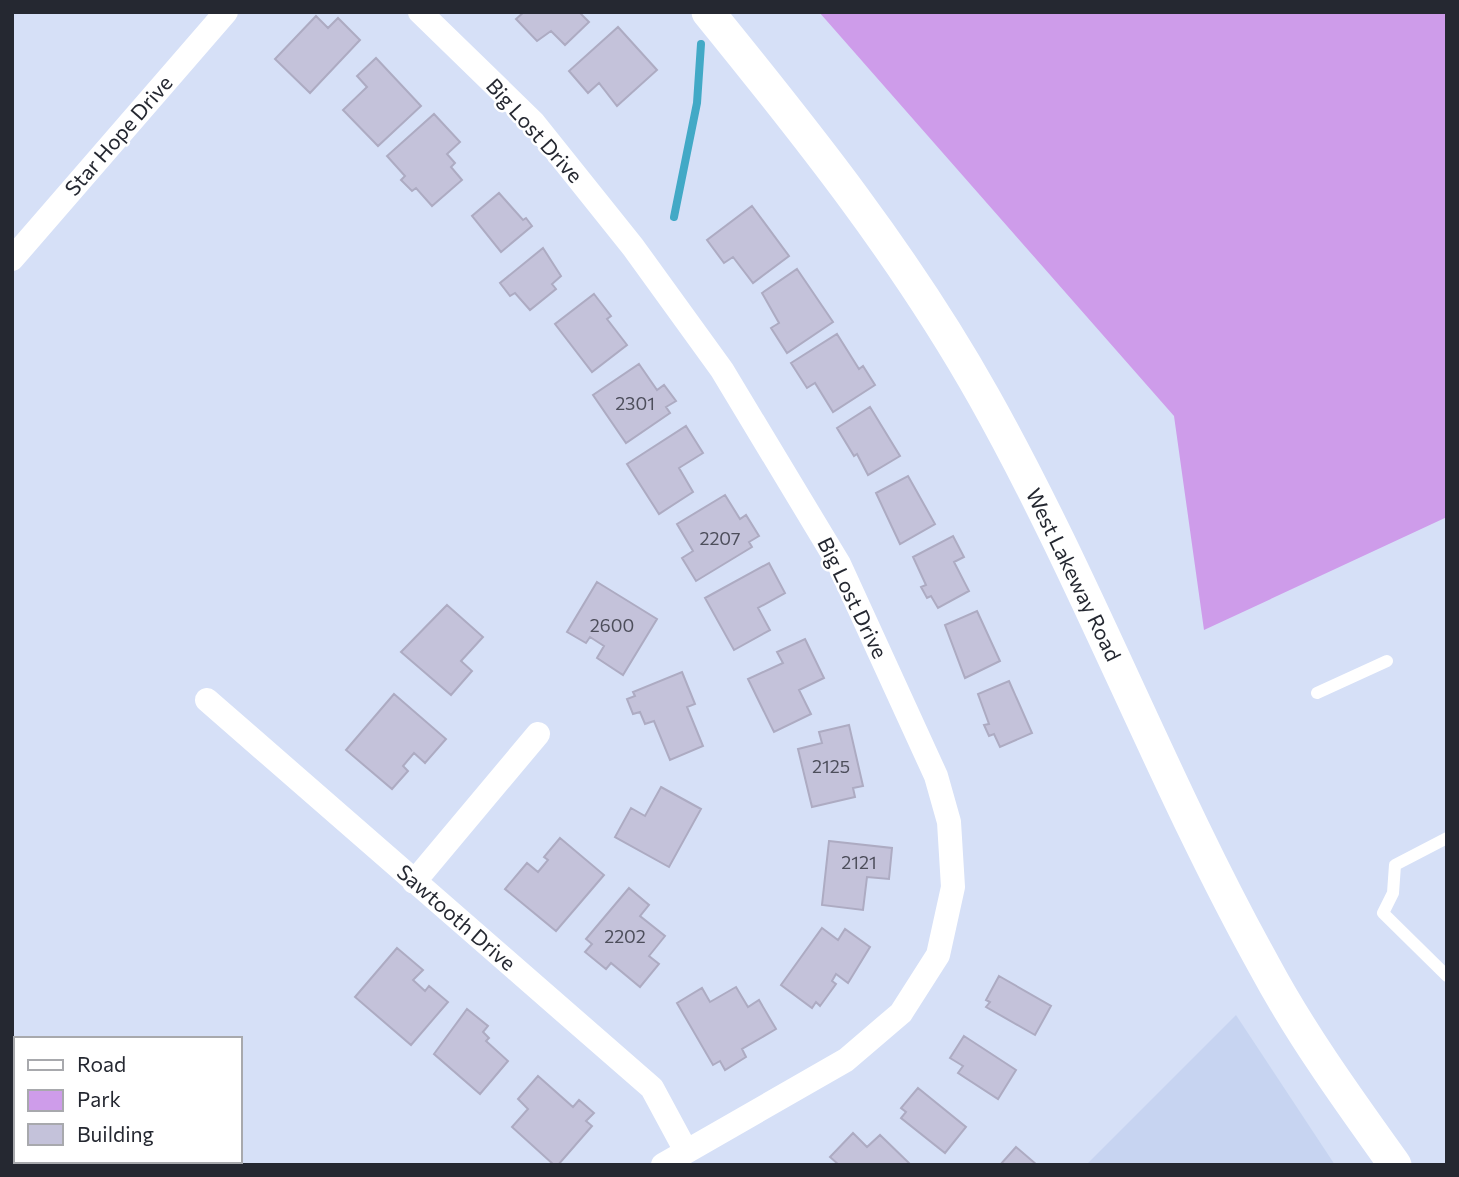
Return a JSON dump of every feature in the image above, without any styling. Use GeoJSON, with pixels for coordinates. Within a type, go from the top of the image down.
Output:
{"type":"FeatureCollection","features":[{"type":"Feature","properties":{"kind":"street","name":"Star Hope Drive"},"geometry":{"type":"LineString","coordinates":[[12,259],[226,12]]}},
{"type":"Feature","properties":{"kind":"street","name":"Big Lost Drive"},"geometry":{"type":"LineString","coordinates":[[420,12],[533,122],[633,247],[722,370],[839,564],[936,776],[949,822],[953,887],[939,955],[901,1013],[846,1060],[663,1165]]}},
{"type":"Feature","properties":{"kind":"street","name":"West Lakeway Road"},"geometry":{"type":"LineString","coordinates":[[708,12],[827,157],[908,275],[983,396],[1037,499],[1148,737],[1265,969],[1395,1165]]}},
{"type":"Feature","properties":{"kind":"street","name":"Sawtooth Drive"},"geometry":{"type":"LineString","coordinates":[[207,700],[652,1088],[686,1151]]}},
{"type":"Feature","properties":{"kind":"street"},"geometry":{"type":"LineString","coordinates":[[414,882],[538,734]]}},
{"type":"Feature","properties":{"kind":"lane"},"geometry":{"type":"LineString","coordinates":[[1317,693],[1387,661]]}},
{"type":"Feature","properties":{"kind":"lane"},"geometry":{"type":"LineString","coordinates":[[1447,838],[1395,865],[1393,894],[1382,913],[1447,976]]}},
{"type":"Feature","properties":{"kind":"shaded area"},"geometry":{"type":"Polygon","coordinates":[[[1236,1015],[1335,1165],[1086,1165],[1236,1015]]]}},
{"type":"Feature","properties":{"kind":"green space"},"geometry":{"type":"Polygon","coordinates":[[[819,12],[1447,12],[1447,517],[1204,630],[1174,416],[819,12]]]}},
{"type":"Feature","properties":{"kind":"building"},"geometry":{"type":"Polygon","coordinates":[[[524,12],[579,12],[589,22],[565,45],[551,31],[537,41],[516,19],[524,12]]]}},
{"type":"Feature","properties":{"kind":"building"},"geometry":{"type":"Polygon","coordinates":[[[316,16],[328,28],[338,18],[360,40],[310,93],[275,59],[316,16]]]}},
{"type":"Feature","properties":{"kind":"building"},"geometry":{"type":"Polygon","coordinates":[[[618,27],[657,70],[617,106],[599,83],[588,93],[569,71],[618,27]]]}},
{"type":"Feature","properties":{"kind":"building"},"geometry":{"type":"Polygon","coordinates":[[[376,58],[421,106],[378,146],[343,110],[367,87],[357,76],[376,58]]]}},
{"type":"Feature","properties":{"kind":"building"},"geometry":{"type":"Polygon","coordinates":[[[434,114],[460,142],[447,154],[455,163],[451,167],[462,180],[432,206],[416,188],[412,191],[401,180],[405,176],[387,156],[434,114]]]}},
{"type":"Feature","properties":{"kind":"building"},"geometry":{"type":"Polygon","coordinates":[[[499,193],[523,220],[526,218],[532,226],[501,252],[472,216],[499,193]]]}},
{"type":"Feature","properties":{"kind":"building"},"geometry":{"type":"Polygon","coordinates":[[[752,206],[789,256],[753,283],[733,257],[724,263],[707,240],[752,206]]]}},
{"type":"Feature","properties":{"kind":"building"},"geometry":{"type":"Polygon","coordinates":[[[543,248],[561,276],[552,284],[556,289],[530,310],[515,293],[510,296],[500,283],[543,248]]]}},
{"type":"Feature","properties":{"kind":"building"},"geometry":{"type":"Polygon","coordinates":[[[797,269],[833,322],[787,353],[771,328],[779,323],[762,293],[797,269]]]}},
{"type":"Feature","properties":{"kind":"building"},"geometry":{"type":"Polygon","coordinates":[[[594,294],[611,316],[607,319],[627,345],[592,372],[555,324],[594,294]]]}},
{"type":"Feature","properties":{"kind":"building"},"geometry":{"type":"Polygon","coordinates":[[[837,334],[859,369],[863,366],[875,385],[833,412],[815,383],[807,388],[791,363],[837,334]]]}},
{"type":"Feature","properties":{"kind":"building"},"geometry":{"type":"Polygon","coordinates":[[[639,364],[657,390],[664,385],[676,401],[666,407],[670,413],[626,443],[593,395],[639,364]]]}},
{"type":"Feature","properties":{"kind":"building"},"geometry":{"type":"Polygon","coordinates":[[[870,407],[900,456],[868,475],[857,454],[854,456],[837,428],[870,407]]]}},
{"type":"Feature","properties":{"kind":"building"},"geometry":{"type":"Polygon","coordinates":[[[686,426],[703,453],[679,468],[693,492],[659,514],[627,464],[686,426]]]}},
{"type":"Feature","properties":{"kind":"building"},"geometry":{"type":"Polygon","coordinates":[[[908,476],[935,524],[900,544],[876,493],[908,476]]]}},
{"type":"Feature","properties":{"kind":"building"},"geometry":{"type":"Polygon","coordinates":[[[725,495],[740,519],[746,515],[759,536],[749,542],[752,547],[696,581],[682,558],[693,551],[677,524],[725,495]]]}},
{"type":"Feature","properties":{"kind":"building"},"geometry":{"type":"Polygon","coordinates":[[[953,536],[964,557],[954,562],[969,591],[938,608],[931,596],[927,598],[921,587],[926,585],[913,557],[953,536]]]}},
{"type":"Feature","properties":{"kind":"building"},"geometry":{"type":"Polygon","coordinates":[[[769,563],[785,593],[758,608],[770,630],[734,650],[705,598],[769,563]]]}},
{"type":"Feature","properties":{"kind":"building"},"geometry":{"type":"Polygon","coordinates":[[[597,582],[657,619],[623,675],[597,658],[604,646],[590,637],[586,643],[567,632],[597,582]]]}},
{"type":"Feature","properties":{"kind":"building"},"geometry":{"type":"Polygon","coordinates":[[[447,605],[483,637],[461,661],[472,671],[451,695],[401,652],[447,605]]]}},
{"type":"Feature","properties":{"kind":"building"},"geometry":{"type":"Polygon","coordinates":[[[977,611],[1000,661],[965,678],[945,625],[977,611]]]}},
{"type":"Feature","properties":{"kind":"building"},"geometry":{"type":"Polygon","coordinates":[[[805,639],[824,678],[799,690],[811,714],[774,732],[748,679],[783,663],[777,652],[805,639]]]}},
{"type":"Feature","properties":{"kind":"building"},"geometry":{"type":"Polygon","coordinates":[[[682,672],[695,704],[687,707],[703,746],[670,760],[654,721],[645,724],[640,712],[633,714],[627,699],[635,696],[633,692],[682,672]]]}},
{"type":"Feature","properties":{"kind":"building"},"geometry":{"type":"Polygon","coordinates":[[[1009,681],[1032,733],[1000,747],[994,734],[989,736],[984,725],[989,724],[978,694],[1009,681]]]}},
{"type":"Feature","properties":{"kind":"building"},"geometry":{"type":"Polygon","coordinates":[[[394,694],[446,739],[425,763],[414,753],[403,766],[408,771],[392,789],[346,750],[394,694]]]}},
{"type":"Feature","properties":{"kind":"building"},"geometry":{"type":"Polygon","coordinates":[[[849,725],[863,786],[853,788],[855,797],[812,807],[798,749],[822,743],[819,732],[849,725]]]}},
{"type":"Feature","properties":{"kind":"building"},"geometry":{"type":"Polygon","coordinates":[[[661,787],[701,809],[669,867],[615,837],[631,808],[645,816],[661,787]]]}},
{"type":"Feature","properties":{"kind":"building"},"geometry":{"type":"Polygon","coordinates":[[[560,838],[604,875],[556,931],[505,889],[527,863],[538,872],[548,860],[544,857],[560,838]]]}},
{"type":"Feature","properties":{"kind":"building"},"geometry":{"type":"Polygon","coordinates":[[[829,841],[892,848],[889,879],[867,877],[863,910],[822,905],[829,841]]]}},
{"type":"Feature","properties":{"kind":"building"},"geometry":{"type":"Polygon","coordinates":[[[629,888],[649,905],[640,916],[665,936],[649,956],[659,964],[640,987],[611,963],[606,969],[585,952],[592,944],[586,939],[629,888]]]}},
{"type":"Feature","properties":{"kind":"building"},"geometry":{"type":"Polygon","coordinates":[[[822,928],[838,940],[845,929],[870,947],[848,983],[836,974],[832,981],[836,984],[820,1006],[816,1002],[812,1008],[781,985],[822,928]]]}},
{"type":"Feature","properties":{"kind":"building"},"geometry":{"type":"Polygon","coordinates":[[[397,948],[423,970],[413,980],[425,991],[429,986],[448,1002],[411,1045],[355,997],[397,948]]]}},
{"type":"Feature","properties":{"kind":"building"},"geometry":{"type":"Polygon","coordinates":[[[999,976],[1051,1006],[1035,1035],[986,1007],[990,1002],[986,1000],[999,976]]]}},
{"type":"Feature","properties":{"kind":"building"},"geometry":{"type":"Polygon","coordinates":[[[736,987],[748,1007],[759,1000],[776,1029],[742,1049],[746,1057],[725,1070],[720,1061],[713,1065],[677,1003],[702,988],[710,1002],[736,987]]]}},
{"type":"Feature","properties":{"kind":"building"},"geometry":{"type":"Polygon","coordinates":[[[467,1009],[488,1026],[483,1032],[489,1038],[486,1041],[508,1061],[480,1094],[434,1054],[467,1009]]]}},
{"type":"Feature","properties":{"kind":"building"},"geometry":{"type":"Polygon","coordinates":[[[964,1036],[1016,1070],[998,1099],[958,1073],[963,1066],[950,1058],[964,1036]]]}},
{"type":"Feature","properties":{"kind":"building"},"geometry":{"type":"Polygon","coordinates":[[[538,1076],[573,1107],[579,1100],[594,1113],[586,1121],[592,1126],[558,1165],[554,1165],[512,1127],[528,1109],[518,1099],[538,1076]]]}},
{"type":"Feature","properties":{"kind":"building"},"geometry":{"type":"Polygon","coordinates":[[[918,1088],[966,1127],[945,1153],[901,1118],[906,1112],[901,1108],[918,1088]]]}},
{"type":"Feature","properties":{"kind":"building"},"geometry":{"type":"Polygon","coordinates":[[[853,1133],[867,1147],[880,1135],[911,1165],[839,1165],[830,1157],[853,1133]]]}},
{"type":"Feature","properties":{"kind":"building"},"geometry":{"type":"Polygon","coordinates":[[[1016,1147],[1037,1165],[1000,1165],[1016,1147]]]}},
{"type":"Feature","properties":{"kind":"waterway"},"geometry":{"type":"LineString","coordinates":[[674,217],[697,103],[701,44]]}}]}
